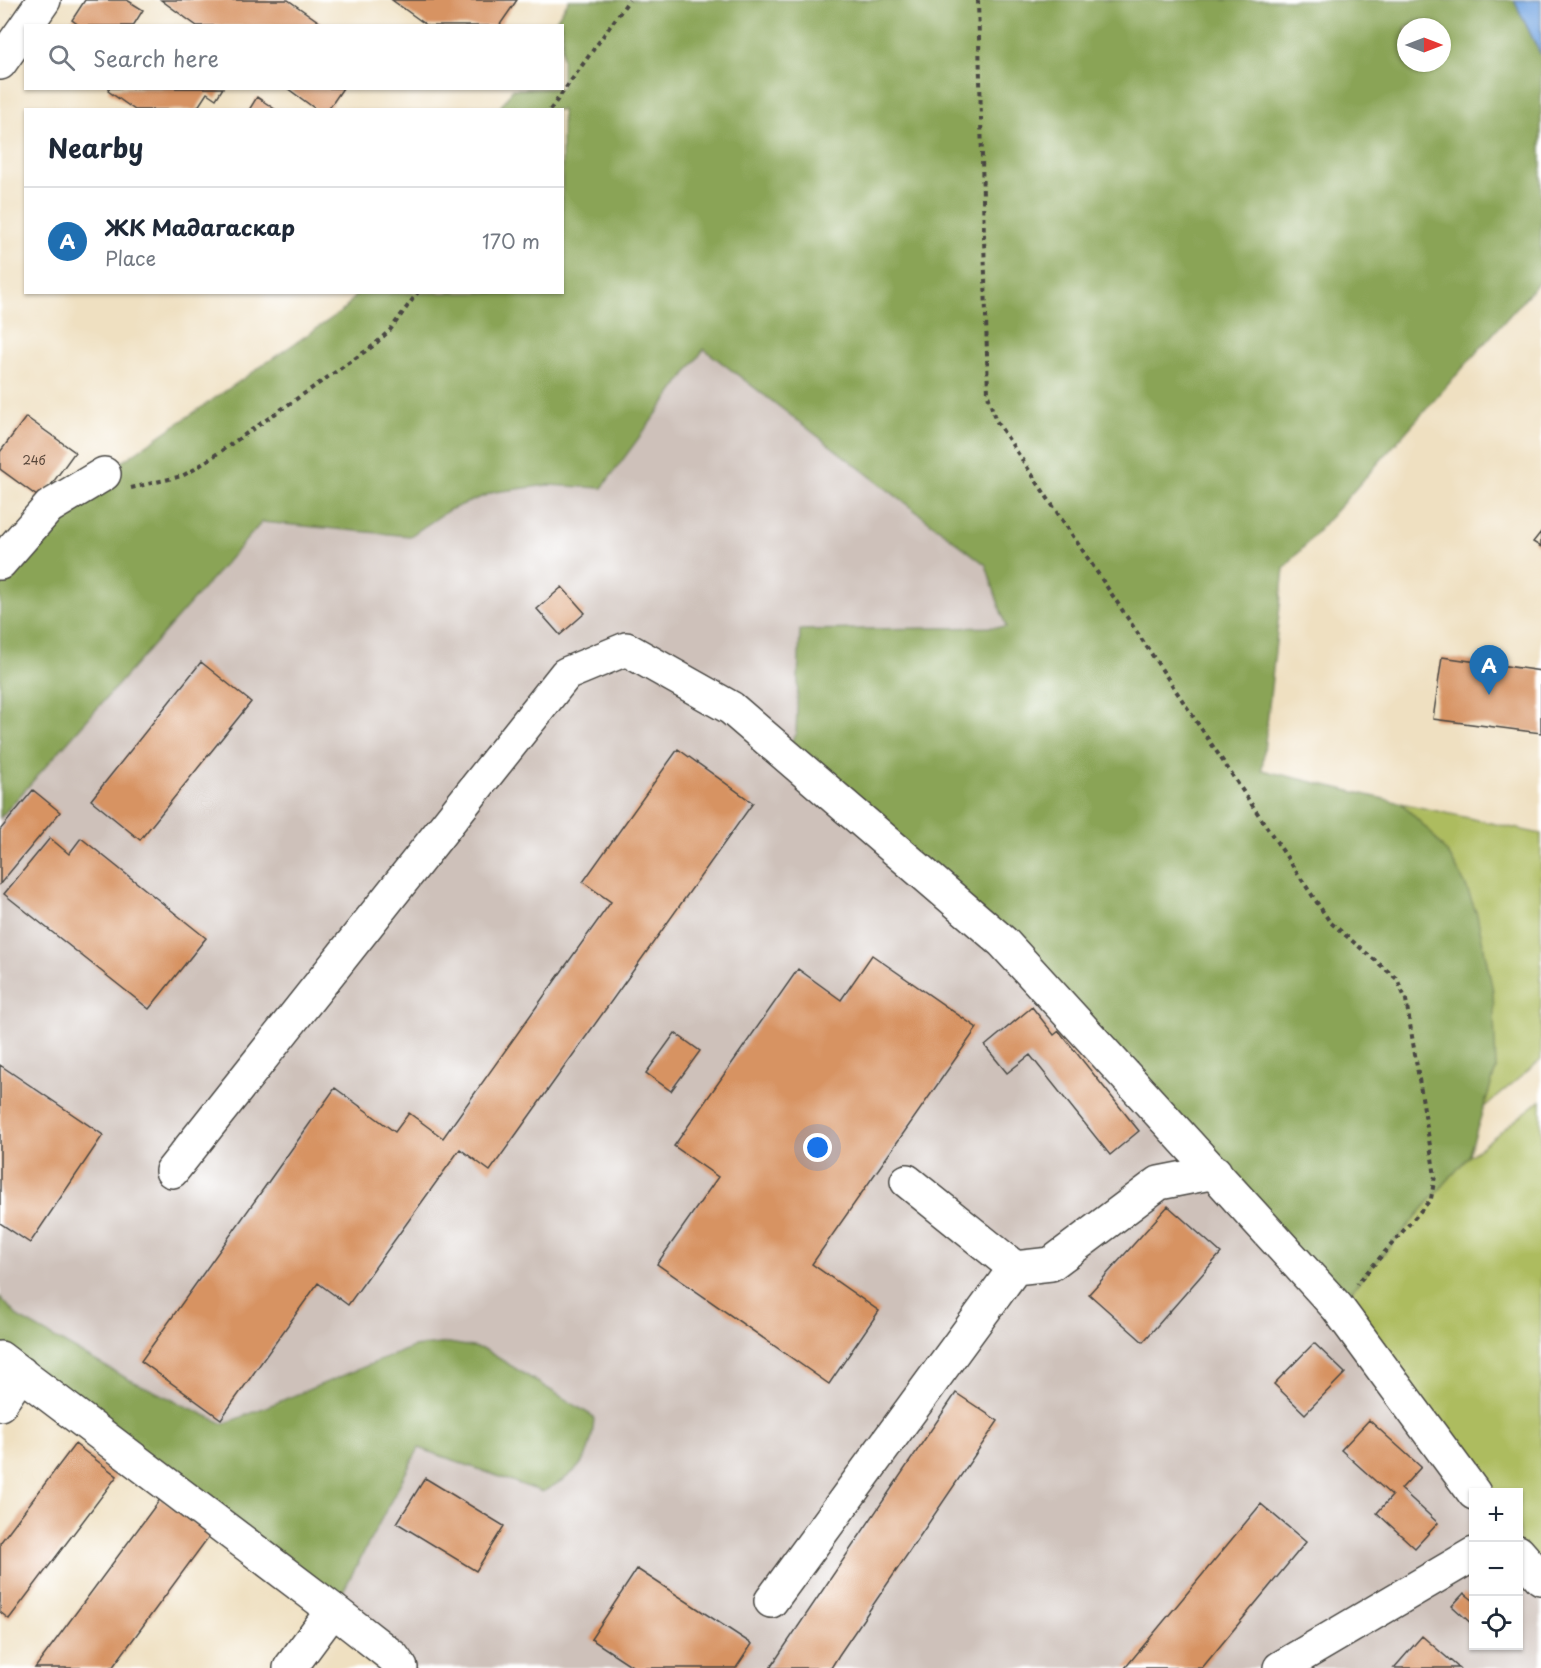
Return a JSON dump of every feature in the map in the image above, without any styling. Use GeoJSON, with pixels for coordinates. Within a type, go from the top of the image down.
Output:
{"type":"FeatureCollection","features":[{"type":"Feature","properties":{"kind":"street"},"geometry":{"type":"LineString","coordinates":[[27,24],[44,0]]}},
{"type":"Feature","properties":{"kind":"street"},"geometry":{"type":"LineString","coordinates":[[0,63],[24,29]]}},
{"type":"Feature","properties":{"kind":"street"},"geometry":{"type":"LineString","coordinates":[[0,563],[49,507],[115,481]]}},
{"type":"Feature","properties":{"kind":"street"},"geometry":{"type":"LineString","coordinates":[[172,1171],[566,674],[626,649],[731,708],[1003,942],[1337,1307],[1469,1488]]}},
{"type":"Feature","properties":{"kind":"street"},"geometry":{"type":"LineString","coordinates":[[908,1181],[1015,1268],[1051,1264],[1159,1183],[1215,1172]]}},
{"type":"Feature","properties":{"kind":"street"},"geometry":{"type":"LineString","coordinates":[[771,1601],[1015,1268]]}},
{"type":"Feature","properties":{"kind":"street"},"geometry":{"type":"LineString","coordinates":[[0,1404],[11,1365],[333,1610],[393,1658],[401,1668]]}},
{"type":"Feature","properties":{"kind":"street"},"geometry":{"type":"LineString","coordinates":[[1280,1668],[1469,1556]]}},
{"type":"Feature","properties":{"kind":"street"},"geometry":{"type":"LineString","coordinates":[[1523,1558],[1541,1578]]}},
{"type":"Feature","properties":{"kind":"street"},"geometry":{"type":"LineString","coordinates":[[290,1668],[333,1610]]}},
{"type":"Feature","properties":{"kind":"path"},"geometry":{"type":"LineString","coordinates":[[551,108],[629,0]]}},
{"type":"Feature","properties":{"kind":"path"},"geometry":{"type":"LineString","coordinates":[[978,0],[988,395],[995,419],[1330,922],[1397,979],[1406,1000],[1435,1176],[1431,1200],[1337,1307]]}},
{"type":"Feature","properties":{"kind":"path"},"geometry":{"type":"LineString","coordinates":[[115,481],[182,476],[195,469],[374,346],[390,330],[417,294]]}},
{"type":"Feature","properties":{"kind":"shaded area"},"geometry":{"type":"Polygon","coordinates":[[[704,349],[986,565],[1006,627],[800,630],[796,735],[1003,942],[1215,1172],[1469,1488],[1469,1650],[1523,1650],[1523,1557],[1541,1578],[1541,1668],[407,1668],[0,1358],[0,818],[262,521],[410,536],[449,510],[494,492],[548,485],[602,488],[704,349]]]}},
{"type":"Feature","properties":{"kind":"green space"},"geometry":{"type":"Polygon","coordinates":[[[569,0],[1514,0],[1541,55],[1541,280],[1284,569],[1262,770],[1401,803],[1431,833],[1450,857],[1465,884],[1477,915],[1493,991],[1496,1069],[1468,1157],[1337,1307],[1003,942],[782,753],[796,735],[800,630],[1006,627],[986,565],[704,349],[602,488],[548,485],[494,492],[449,510],[410,536],[262,522],[0,818],[0,563],[104,474],[345,309],[356,294],[564,294],[564,108],[500,108],[512,90],[564,90],[564,24],[554,24],[569,0]]]}},
{"type":"Feature","properties":{"kind":"green space"},"geometry":{"type":"Polygon","coordinates":[[[1401,803],[1541,834],[1541,1060],[1483,1108],[1496,1069],[1477,915],[1465,884],[1450,857],[1401,803]]]}},
{"type":"Feature","properties":{"kind":"green space"},"geometry":{"type":"Polygon","coordinates":[[[1541,1100],[1541,1578],[1523,1557],[1523,1488],[1471,1488],[1337,1307],[1468,1157],[1541,1100]]]}},
{"type":"Feature","properties":{"kind":"green space"},"geometry":{"type":"Polygon","coordinates":[[[0,1297],[19,1318],[126,1378],[224,1424],[413,1347],[449,1343],[484,1349],[594,1417],[593,1432],[581,1464],[565,1478],[542,1492],[419,1448],[333,1610],[0,1358],[0,1297]]]}},
{"type":"Feature","properties":{"kind":"water"},"geometry":{"type":"Polygon","coordinates":[[[1514,0],[1541,0],[1541,55],[1514,0]]]}},
{"type":"Feature","properties":{"kind":"building"},"geometry":{"type":"Polygon","coordinates":[[[85,0],[127,0],[143,10],[134,24],[77,24],[72,20],[85,0]]]}},
{"type":"Feature","properties":{"kind":"building"},"geometry":{"type":"Polygon","coordinates":[[[161,0],[288,0],[322,24],[194,24],[161,0]]]}},
{"type":"Feature","properties":{"kind":"building"},"geometry":{"type":"Polygon","coordinates":[[[392,0],[517,0],[500,24],[425,24],[392,0]]]}},
{"type":"Feature","properties":{"kind":"building"},"geometry":{"type":"Polygon","coordinates":[[[222,90],[216,99],[207,93],[197,108],[132,108],[108,91],[222,90]]]}},
{"type":"Feature","properties":{"kind":"building"},"geometry":{"type":"Polygon","coordinates":[[[290,90],[342,90],[329,108],[314,108],[290,90]]]}},
{"type":"Feature","properties":{"kind":"building"},"geometry":{"type":"Polygon","coordinates":[[[257,97],[273,108],[250,108],[257,97]]]}},
{"type":"Feature","properties":{"kind":"building"},"geometry":{"type":"Polygon","coordinates":[[[26,417],[75,452],[41,499],[0,469],[0,452],[26,417]]]}},
{"type":"Feature","properties":{"kind":"building"},"geometry":{"type":"Polygon","coordinates":[[[1541,532],[1541,547],[1533,542],[1541,532]]]}},
{"type":"Feature","properties":{"kind":"building"},"geometry":{"type":"Polygon","coordinates":[[[562,587],[585,613],[560,635],[537,609],[562,587]]]}},
{"type":"Feature","properties":{"kind":"building"},"geometry":{"type":"Polygon","coordinates":[[[1442,657],[1541,671],[1541,733],[1433,719],[1442,657]]]}},
{"type":"Feature","properties":{"kind":"building"},"geometry":{"type":"Polygon","coordinates":[[[201,662],[251,702],[140,840],[91,800],[201,662]]]}},
{"type":"Feature","properties":{"kind":"building"},"geometry":{"type":"Polygon","coordinates":[[[678,749],[753,803],[490,1171],[460,1149],[348,1305],[318,1283],[221,1419],[141,1361],[335,1088],[395,1132],[409,1113],[443,1138],[611,902],[583,882],[678,749]]]}},
{"type":"Feature","properties":{"kind":"building"},"geometry":{"type":"Polygon","coordinates":[[[33,790],[60,812],[0,884],[0,830],[33,790]]]}},
{"type":"Feature","properties":{"kind":"building"},"geometry":{"type":"Polygon","coordinates":[[[50,838],[69,854],[81,838],[206,938],[149,1009],[4,894],[50,838]]]}},
{"type":"Feature","properties":{"kind":"building"},"geometry":{"type":"Polygon","coordinates":[[[872,955],[977,1028],[812,1264],[879,1311],[829,1384],[657,1264],[718,1177],[674,1146],[798,969],[841,1000],[872,955]]]}},
{"type":"Feature","properties":{"kind":"building"},"geometry":{"type":"Polygon","coordinates":[[[1032,1007],[1054,1035],[1059,1031],[1139,1131],[1110,1155],[1030,1055],[1007,1073],[985,1046],[1032,1007]]]}},
{"type":"Feature","properties":{"kind":"building"},"geometry":{"type":"Polygon","coordinates":[[[675,1033],[700,1051],[671,1091],[646,1073],[675,1033]]]}},
{"type":"Feature","properties":{"kind":"building"},"geometry":{"type":"Polygon","coordinates":[[[0,1065],[103,1135],[30,1243],[0,1223],[0,1065]]]}},
{"type":"Feature","properties":{"kind":"building"},"geometry":{"type":"Polygon","coordinates":[[[1168,1206],[1221,1253],[1143,1342],[1089,1294],[1168,1206]]]}},
{"type":"Feature","properties":{"kind":"building"},"geometry":{"type":"Polygon","coordinates":[[[1314,1343],[1345,1373],[1305,1414],[1274,1384],[1314,1343]]]}},
{"type":"Feature","properties":{"kind":"building"},"geometry":{"type":"Polygon","coordinates":[[[956,1393],[998,1421],[831,1668],[770,1668],[956,1393]]]}},
{"type":"Feature","properties":{"kind":"building"},"geometry":{"type":"Polygon","coordinates":[[[1369,1420],[1421,1467],[1401,1489],[1438,1523],[1415,1548],[1377,1513],[1392,1496],[1341,1450],[1369,1420]]]}},
{"type":"Feature","properties":{"kind":"building"},"geometry":{"type":"Polygon","coordinates":[[[75,1444],[117,1476],[9,1619],[0,1612],[0,1543],[75,1444]]]}},
{"type":"Feature","properties":{"kind":"building"},"geometry":{"type":"Polygon","coordinates":[[[425,1478],[504,1526],[476,1571],[397,1523],[425,1478]]]}},
{"type":"Feature","properties":{"kind":"building"},"geometry":{"type":"Polygon","coordinates":[[[161,1498],[210,1535],[112,1668],[35,1668],[161,1498]]]}},
{"type":"Feature","properties":{"kind":"building"},"geometry":{"type":"Polygon","coordinates":[[[1261,1504],[1306,1542],[1202,1668],[1125,1668],[1261,1504]]]}},
{"type":"Feature","properties":{"kind":"building"},"geometry":{"type":"Polygon","coordinates":[[[637,1569],[752,1644],[736,1668],[635,1668],[591,1639],[637,1569]]]}},
{"type":"Feature","properties":{"kind":"building"},"geometry":{"type":"Polygon","coordinates":[[[1464,1593],[1469,1597],[1469,1621],[1452,1606],[1464,1593]]]}},
{"type":"Feature","properties":{"kind":"building"},"geometry":{"type":"Polygon","coordinates":[[[1422,1636],[1459,1668],[1394,1668],[1422,1636]]]}},
{"type":"Feature","properties":{"kind":"place","name":"ЖК Мадагаскар"},"geometry":{"type":"Point","coordinates":[1489,695]}}]}
